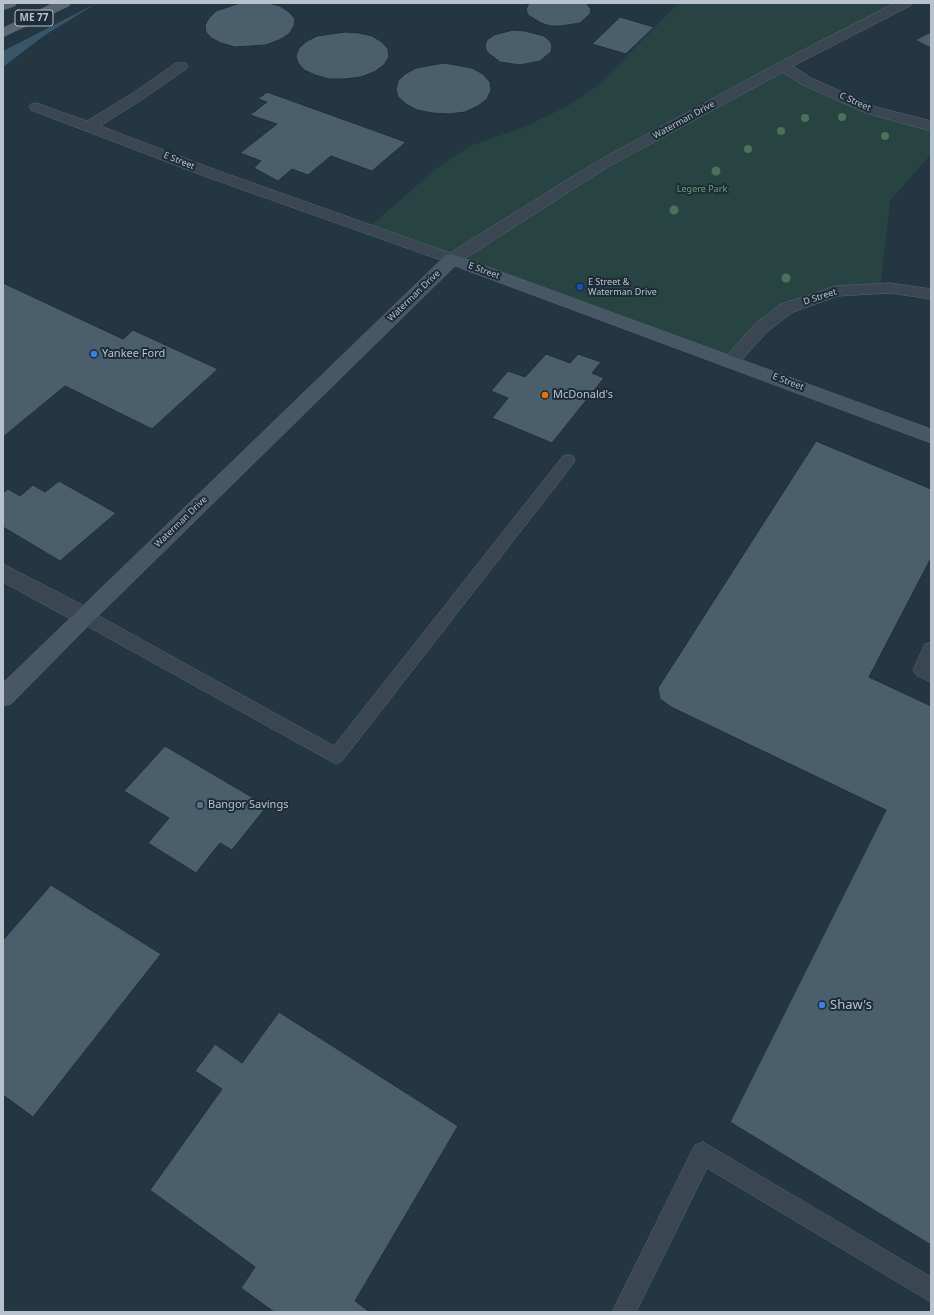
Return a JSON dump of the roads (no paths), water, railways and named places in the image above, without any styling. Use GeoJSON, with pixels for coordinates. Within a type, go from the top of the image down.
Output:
{"type":"FeatureCollection","features":[{"type":"Feature","properties":{"kind":"main road","name":"ME 77"},"geometry":{"type":"LineString","coordinates":[[3,6],[10,3]]}},
{"type":"Feature","properties":{"kind":"main road","name":"ME 77"},"geometry":{"type":"LineString","coordinates":[[3,33],[64,3]]}},
{"type":"Feature","properties":{"kind":"street","name":"Waterman Drive"},"geometry":{"type":"LineString","coordinates":[[3,697],[84,616],[452,259],[601,166],[783,66],[905,3]]}},
{"type":"Feature","properties":{"kind":"street"},"geometry":{"type":"LineString","coordinates":[[89,126],[138,96],[181,66]]}},
{"type":"Feature","properties":{"kind":"street","name":"C Street"},"geometry":{"type":"LineString","coordinates":[[783,66],[806,81],[871,110],[931,126]]}},
{"type":"Feature","properties":{"kind":"street","name":"E Street"},"geometry":{"type":"LineString","coordinates":[[36,107],[210,173],[731,360],[931,436]]}},
{"type":"Feature","properties":{"kind":"street","name":"D Street"},"geometry":{"type":"LineString","coordinates":[[731,360],[761,328],[787,308],[836,291],[890,288],[931,294]]}},
{"type":"Feature","properties":{"kind":"street"},"geometry":{"type":"LineString","coordinates":[[3,572],[84,616]]}},
{"type":"Feature","properties":{"kind":"lane"},"geometry":{"type":"LineString","coordinates":[[84,616],[336,756],[568,460]]}},
{"type":"Feature","properties":{"kind":"lane"},"geometry":{"type":"LineString","coordinates":[[931,649],[922,670],[931,675]]}},
{"type":"Feature","properties":{"kind":"lane"},"geometry":{"type":"LineString","coordinates":[[624,1312],[703,1153],[931,1290]]}},
{"type":"Feature","properties":{"kind":"water"},"geometry":{"type":"Polygon","coordinates":[[[3,3],[97,3],[45,35],[3,67],[3,3]]]}},
{"type":"Feature","properties":{"kind":"place","name":"E Street & Waterman Drive"},"geometry":{"type":"Point","coordinates":[580,287]}},
{"type":"Feature","properties":{"kind":"place","name":"Yankee Ford"},"geometry":{"type":"Point","coordinates":[94,354]}},
{"type":"Feature","properties":{"kind":"place","name":"McDonald's"},"geometry":{"type":"Point","coordinates":[545,395]}},
{"type":"Feature","properties":{"kind":"place","name":"Bangor Savings"},"geometry":{"type":"Point","coordinates":[200,805]}},
{"type":"Feature","properties":{"kind":"place","name":"Shaw's"},"geometry":{"type":"Point","coordinates":[822,1005]}},
{"type":"Feature","properties":{"kind":"park label","name":"Legere Park"},"geometry":{"type":"Point","coordinates":[702,189]}}]}
